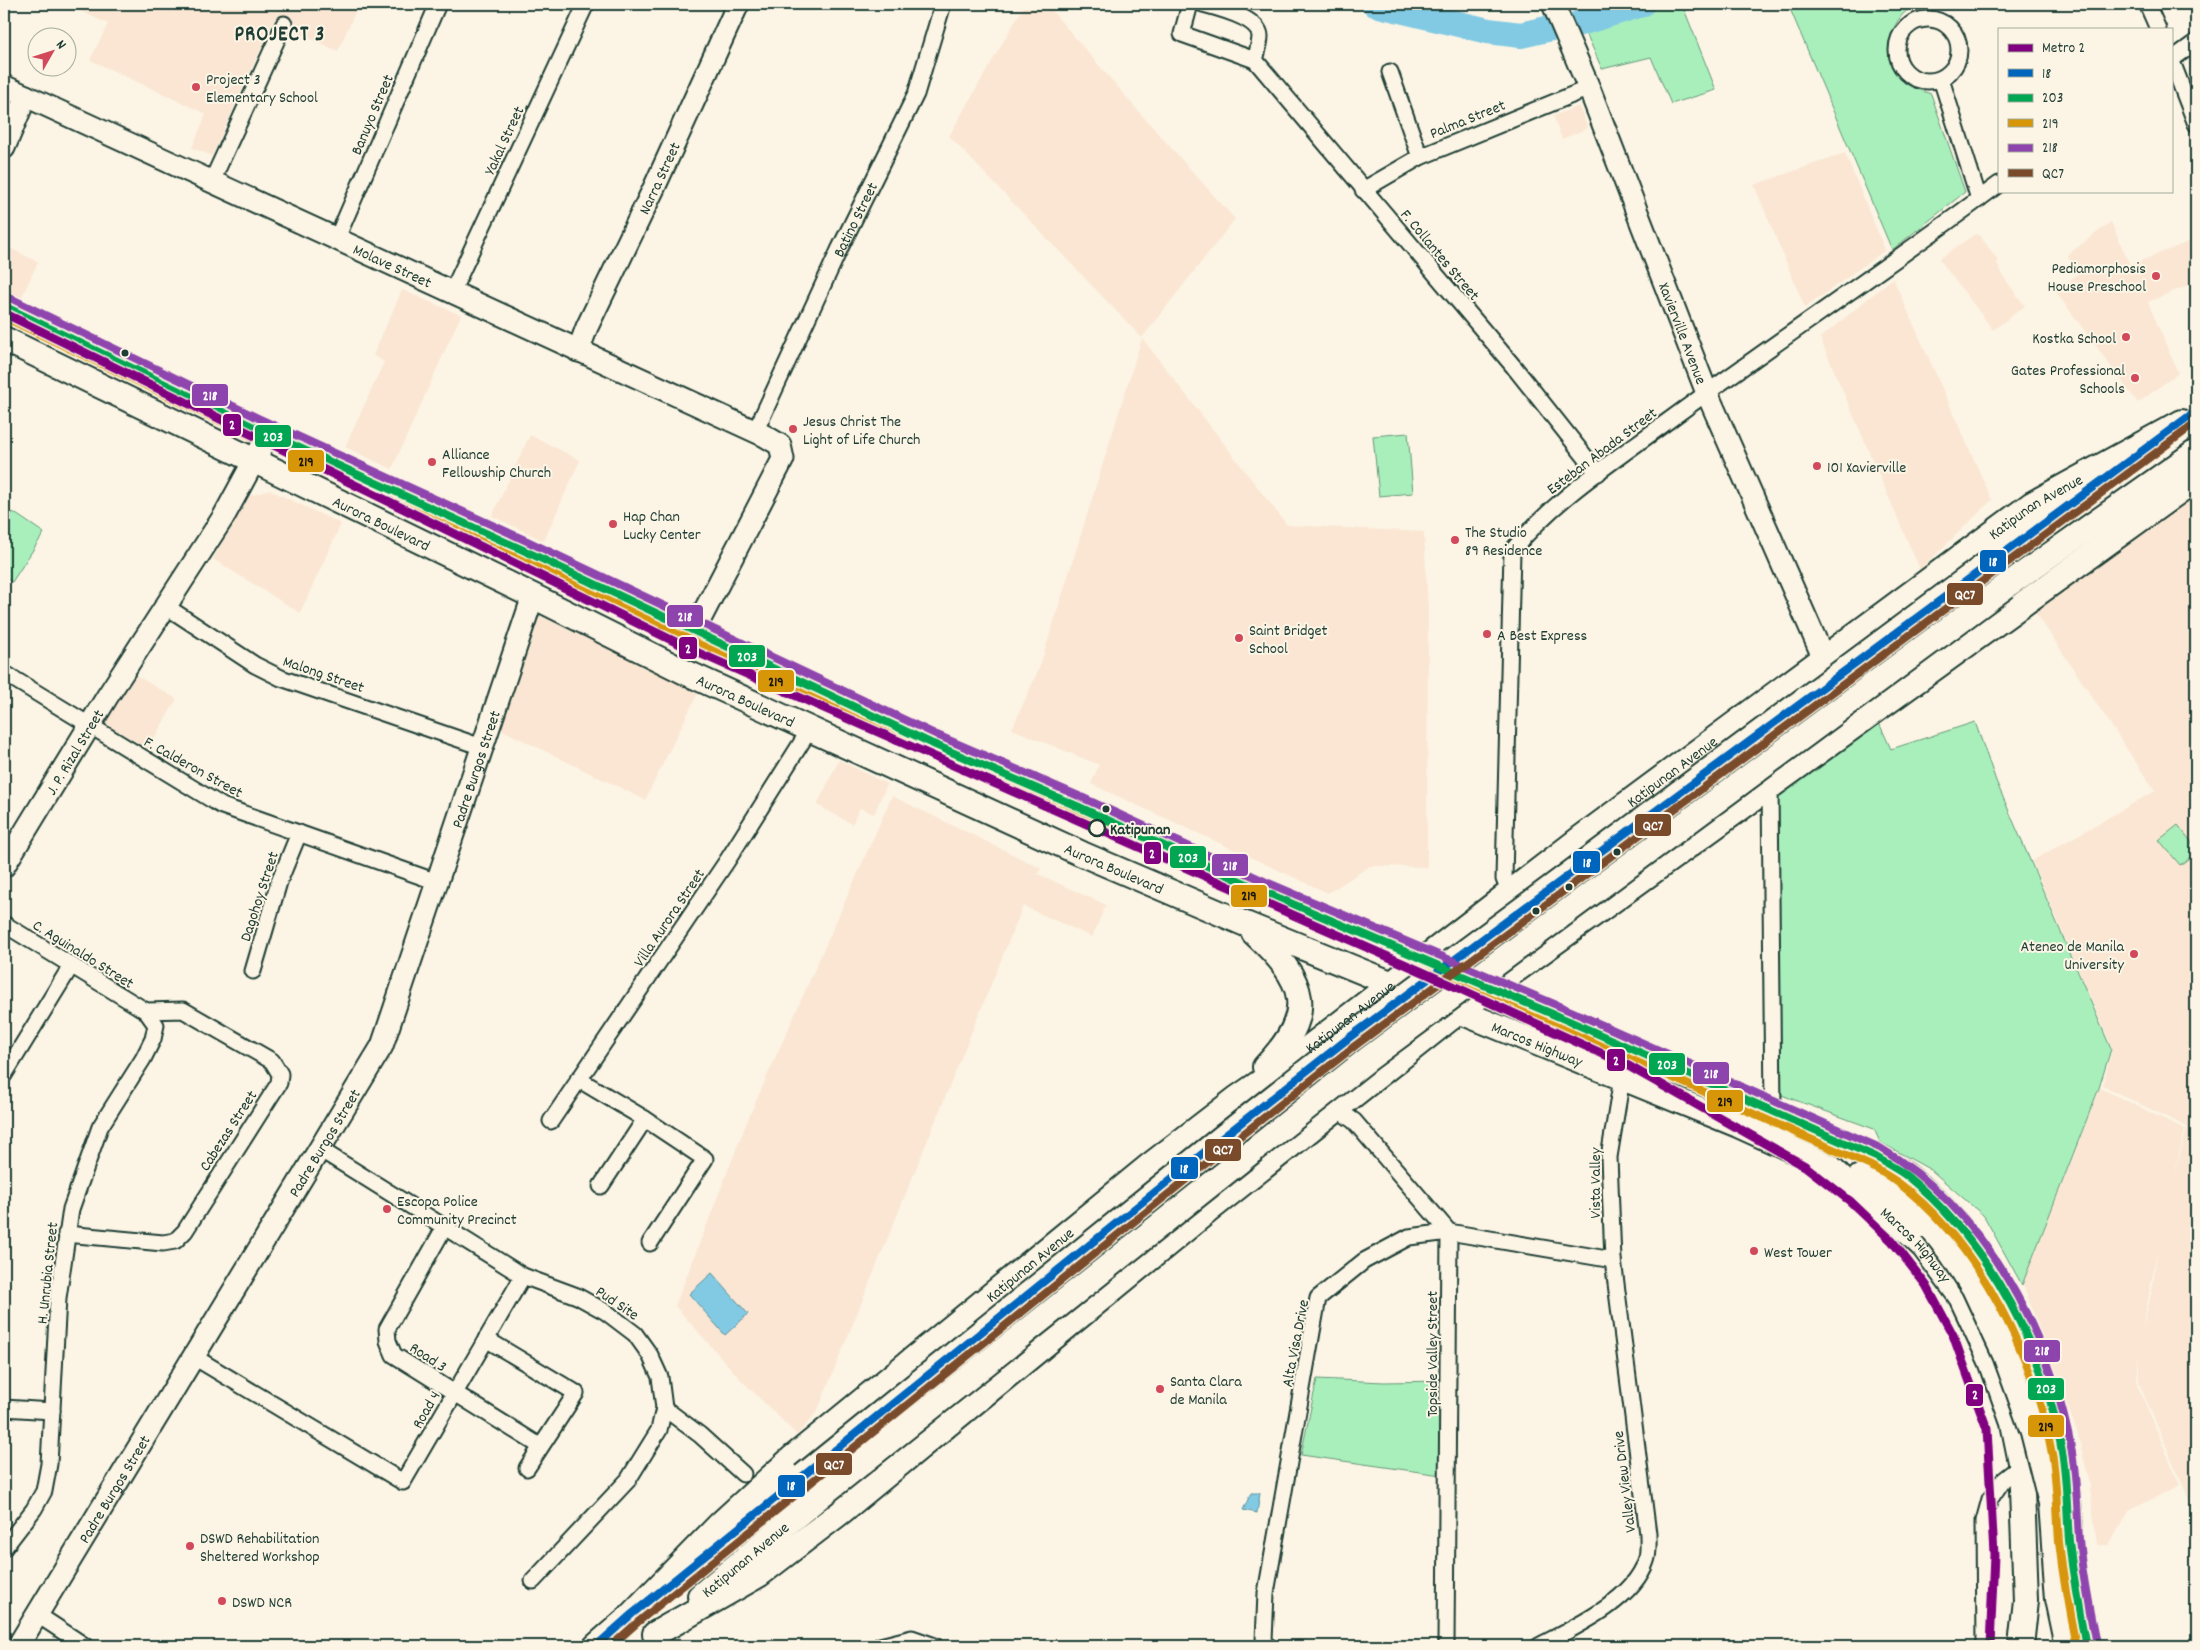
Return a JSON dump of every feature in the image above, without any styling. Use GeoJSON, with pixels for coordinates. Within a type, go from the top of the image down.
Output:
{"type":"FeatureCollection","features":[{"type":"Feature","properties":{"kind":"main road","name":"Aurora Boulevard"},"geometry":{"type":"LineString","coordinates":[[4,306],[269,433],[694,631],[825,695],[1262,891],[1424,959]]}},
{"type":"Feature","properties":{"kind":"main road","name":"Aurora Boulevard"},"geometry":{"type":"LineString","coordinates":[[4,339],[533,596],[685,672],[1082,854],[1243,923],[1393,983]]}},
{"type":"Feature","properties":{"kind":"main road","name":"Katipunan Avenue"},"geometry":{"type":"LineString","coordinates":[[632,1614],[721,1523],[792,1458],[1187,1136],[1294,1059],[1568,848],[2032,504],[2189,416]]}},
{"type":"Feature","properties":{"kind":"main road","name":"Katipunan Avenue"},"geometry":{"type":"LineString","coordinates":[[596,1646],[632,1614],[1199,1156],[1350,1037],[2189,416]]}},
{"type":"Feature","properties":{"kind":"main road","name":"Katipunan Avenue"},"geometry":{"type":"LineString","coordinates":[[648,1640],[812,1502],[1306,1106],[2006,586],[2196,452]]}},
{"type":"Feature","properties":{"kind":"main road","name":"Katipunan Avenue"},"geometry":{"type":"LineString","coordinates":[[648,1640],[760,1574],[842,1512],[1204,1214],[1415,1044],[1608,902],[2196,479]]}},
{"type":"Feature","properties":{"kind":"main road"},"geometry":{"type":"LineString","coordinates":[[810,729],[825,695]]}},
{"type":"Feature","properties":{"kind":"main road"},"geometry":{"type":"LineString","coordinates":[[1631,802],[1624,816],[1624,827],[1634,846],[1646,854],[1657,858],[1673,855]]}},
{"type":"Feature","properties":{"kind":"main road"},"geometry":{"type":"LineString","coordinates":[[1568,848],[1608,902]]}},
{"type":"Feature","properties":{"kind":"main road"},"geometry":{"type":"LineString","coordinates":[[1362,933],[1408,940],[1435,936],[1473,922]]}},
{"type":"Feature","properties":{"kind":"main road"},"geometry":{"type":"LineString","coordinates":[[1236,1099],[1283,1049],[1292,1035],[1298,1013],[1298,993],[1290,970],[1274,951],[1243,923]]}},
{"type":"Feature","properties":{"kind":"main road","name":"Marcos Highway"},"geometry":{"type":"LineString","coordinates":[[1424,959],[1876,1157],[1908,1177],[1936,1202],[1964,1233],[1990,1267],[2025,1338],[2043,1383],[2060,1443],[2068,1492],[2070,1538],[2066,1646]]}},
{"type":"Feature","properties":{"kind":"main road","name":"Marcos Highway"},"geometry":{"type":"LineString","coordinates":[[1393,983],[1458,1012],[1738,1124],[1830,1167],[1845,1181],[1888,1213],[1924,1247],[1961,1297],[1992,1361],[2013,1423],[2021,1466],[2026,1600],[2021,1646]]}},
{"type":"Feature","properties":{"kind":"main road"},"geometry":{"type":"LineString","coordinates":[[1415,1044],[1460,1029],[1496,1027]]}},
{"type":"Feature","properties":{"kind":"main road"},"geometry":{"type":"LineString","coordinates":[[1294,1059],[1335,1108]]}},
{"type":"Feature","properties":{"kind":"main road"},"geometry":{"type":"LineString","coordinates":[[1187,1136],[1191,1166],[1199,1178],[1210,1186],[1222,1188],[1239,1186]]}},
{"type":"Feature","properties":{"kind":"main road"},"geometry":{"type":"LineString","coordinates":[[1149,1166],[1171,1169],[1181,1176],[1196,1192],[1204,1214]]}},
{"type":"Feature","properties":{"kind":"main road"},"geometry":{"type":"LineString","coordinates":[[1830,1167],[1851,1172],[1902,1200],[1933,1230],[1952,1254],[1974,1288],[2005,1355],[2033,1432],[2051,1503],[2058,1599],[2066,1646]]}},
{"type":"Feature","properties":{"kind":"main road"},"geometry":{"type":"LineString","coordinates":[[2070,1538],[2080,1619],[2086,1646]]}},
{"type":"Feature","properties":{"kind":"street","name":"Banuyo Street"},"geometry":{"type":"LineString","coordinates":[[337,238],[438,4]]}},
{"type":"Feature","properties":{"kind":"street","name":"Yakal Street"},"geometry":{"type":"LineString","coordinates":[[452,292],[586,4]]}},
{"type":"Feature","properties":{"kind":"street","name":"Narra Street"},"geometry":{"type":"LineString","coordinates":[[578,351],[587,327],[654,188],[738,4]]}},
{"type":"Feature","properties":{"kind":"street","name":"Batino Street"},"geometry":{"type":"LineString","coordinates":[[756,432],[844,239],[916,94],[943,4]]}},
{"type":"Feature","properties":{"kind":"street"},"geometry":{"type":"LineString","coordinates":[[1190,4],[1182,34],[1255,60],[1260,38],[1258,30],[1241,16],[1203,4]]}},
{"type":"Feature","properties":{"kind":"street","name":"Xavierville Avenue"},"geometry":{"type":"LineString","coordinates":[[1552,4],[1589,88],[1707,393],[1824,659]]}},
{"type":"Feature","properties":{"kind":"street"},"geometry":{"type":"LineString","coordinates":[[2147,4],[2158,28]]}},
{"type":"Feature","properties":{"kind":"street"},"geometry":{"type":"LineString","coordinates":[[1923,19],[1933,20],[1950,29],[1956,37],[1958,56],[1955,66],[1941,79],[1930,82],[1920,81],[1902,69],[1898,59],[1896,49],[1904,29],[1923,19]]}},
{"type":"Feature","properties":{"kind":"street"},"geometry":{"type":"LineString","coordinates":[[212,181],[284,24]]}},
{"type":"Feature","properties":{"kind":"street"},"geometry":{"type":"LineString","coordinates":[[2172,59],[2196,42]]}},
{"type":"Feature","properties":{"kind":"street","name":"F. Collantes Street"},"geometry":{"type":"LineString","coordinates":[[1255,60],[1514,367],[1598,472]]}},
{"type":"Feature","properties":{"kind":"street"},"geometry":{"type":"LineString","coordinates":[[2172,63],[2196,124]]}},
{"type":"Feature","properties":{"kind":"street"},"geometry":{"type":"LineString","coordinates":[[1390,72],[1420,157]]}},
{"type":"Feature","properties":{"kind":"street"},"geometry":{"type":"LineString","coordinates":[[1941,79],[1979,199]]}},
{"type":"Feature","properties":{"kind":"street","name":"Molave Street"},"geometry":{"type":"LineString","coordinates":[[4,86],[337,238],[756,432],[780,445],[783,459],[694,631]]}},
{"type":"Feature","properties":{"kind":"street","name":"Palma Street"},"geometry":{"type":"LineString","coordinates":[[1363,190],[1420,157],[1589,88]]}},
{"type":"Feature","properties":{"kind":"street"},"geometry":{"type":"LineString","coordinates":[[4,148],[26,96]]}},
{"type":"Feature","properties":{"kind":"street","name":"Esteban Abada Street"},"geometry":{"type":"LineString","coordinates":[[1510,894],[1504,879],[1512,551],[1532,527],[1598,472],[1893,263],[1998,185]]}},
{"type":"Feature","properties":{"kind":"street","name":"J. P. Rizal Street"},"geometry":{"type":"LineString","coordinates":[[4,866],[90,725],[224,516],[269,433]]}},
{"type":"Feature","properties":{"kind":"street","name":"Padre Burgos Street"},"geometry":{"type":"LineString","coordinates":[[18,1646],[321,1150],[382,1046],[533,596]]}},
{"type":"Feature","properties":{"kind":"street","name":"Malong Street"},"geometry":{"type":"LineString","coordinates":[[167,607],[255,665],[281,678],[482,747]]}},
{"type":"Feature","properties":{"kind":"street","name":"F. Calderon Street"},"geometry":{"type":"LineString","coordinates":[[4,674],[222,806],[437,882]]}},
{"type":"Feature","properties":{"kind":"street","name":"Villa Aurora Street"},"geometry":{"type":"LineString","coordinates":[[551,1120],[727,861],[810,729]]}},
{"type":"Feature","properties":{"kind":"street"},"geometry":{"type":"LineString","coordinates":[[1770,785],[1774,1112]]}},
{"type":"Feature","properties":{"kind":"street","name":"Dagohoy Street"},"geometry":{"type":"LineString","coordinates":[[253,971],[279,882],[299,833]]}},
{"type":"Feature","properties":{"kind":"street","name":"C. Aguinaldo Street"},"geometry":{"type":"LineString","coordinates":[[4,924],[146,1011]]}},
{"type":"Feature","properties":{"kind":"street"},"geometry":{"type":"LineString","coordinates":[[4,1075],[71,966]]}},
{"type":"Feature","properties":{"kind":"street","name":"Cabezas Street"},"geometry":{"type":"LineString","coordinates":[[66,1234],[163,1242],[175,1241],[185,1231],[279,1083],[280,1074],[272,1061],[183,1010],[146,1011]]}},
{"type":"Feature","properties":{"kind":"street","name":"H. Unrubia Street"},"geometry":{"type":"LineString","coordinates":[[4,1548],[34,1509],[44,1491],[49,1464],[58,1298],[71,1209],[100,1127],[153,1039],[156,1025],[146,1011]]}},
{"type":"Feature","properties":{"kind":"street","name":"Vista Valley"},"geometry":{"type":"LineString","coordinates":[[1613,1260],[1609,1157],[1622,1078]]}},
{"type":"Feature","properties":{"kind":"street"},"geometry":{"type":"LineString","coordinates":[[578,1079],[645,1119],[705,1159],[650,1243]]}},
{"type":"Feature","properties":{"kind":"street"},"geometry":{"type":"LineString","coordinates":[[1335,1108],[1354,1122],[1449,1232]]}},
{"type":"Feature","properties":{"kind":"street"},"geometry":{"type":"LineString","coordinates":[[601,1186],[645,1119]]}},
{"type":"Feature","properties":{"kind":"street","name":"Pud Site"},"geometry":{"type":"LineString","coordinates":[[321,1150],[523,1276],[578,1296],[606,1312],[635,1334],[650,1355],[660,1378],[664,1408],[659,1430],[628,1480],[533,1581]]}},
{"type":"Feature","properties":{"kind":"street","name":"Road 3"},"geometry":{"type":"LineString","coordinates":[[444,1228],[387,1329],[387,1335],[394,1355],[540,1446]]}},
{"type":"Feature","properties":{"kind":"street","name":"Alta Visa Drive"},"geometry":{"type":"LineString","coordinates":[[1268,1646],[1264,1641],[1266,1592],[1318,1298],[1364,1260],[1409,1237],[1449,1232],[1613,1260]]}},
{"type":"Feature","properties":{"kind":"street","name":"Topside Valley Street"},"geometry":{"type":"LineString","coordinates":[[1446,1646],[1449,1232]]}},
{"type":"Feature","properties":{"kind":"street","name":"Valley View Drive"},"geometry":{"type":"LineString","coordinates":[[1539,1646],[1597,1615],[1637,1580],[1647,1560],[1648,1534],[1613,1260]]}},
{"type":"Feature","properties":{"kind":"street","name":"Road 4"},"geometry":{"type":"LineString","coordinates":[[194,1357],[403,1482],[523,1276]]}},
{"type":"Feature","properties":{"kind":"street"},"geometry":{"type":"LineString","coordinates":[[486,1339],[576,1393],[527,1468]]}},
{"type":"Feature","properties":{"kind":"street"},"geometry":{"type":"LineString","coordinates":[[4,1408],[52,1410]]}},
{"type":"Feature","properties":{"kind":"street"},"geometry":{"type":"LineString","coordinates":[[664,1408],[700,1434],[744,1474]]}},
{"type":"Feature","properties":{"kind":"street"},"geometry":{"type":"LineString","coordinates":[[1985,1646],[1984,1521],[1990,1499],[2003,1480],[2021,1466]]}},
{"type":"Feature","properties":{"kind":"street"},"geometry":{"type":"LineString","coordinates":[[38,1614],[85,1646]]}},
{"type":"Feature","properties":{"kind":"street"},"geometry":{"type":"LineString","coordinates":[[880,1646],[912,1638],[935,1646]]}},
{"type":"Feature","properties":{"kind":"shaded area","name":"Project 3 Elementary School"},"geometry":{"type":"Polygon","coordinates":[[[66,4],[359,4],[338,51],[273,22],[212,156],[192,148],[206,114],[90,60],[108,24],[66,4]]]}},
{"type":"Feature","properties":{"kind":"shaded area"},"geometry":{"type":"Polygon","coordinates":[[[1025,4],[1046,4],[1235,219],[1142,338],[949,136],[1025,4]]]}},
{"type":"Feature","properties":{"kind":"shaded area"},"geometry":{"type":"Polygon","coordinates":[[[1579,106],[1588,128],[1562,139],[1553,116],[1579,106]]]}},
{"type":"Feature","properties":{"kind":"shaded area"},"geometry":{"type":"Polygon","coordinates":[[[1845,153],[1885,250],[1805,308],[1754,185],[1845,153]]]}},
{"type":"Feature","properties":{"kind":"shaded area","name":"Kostka School"},"geometry":{"type":"Polygon","coordinates":[[[2111,222],[2130,265],[2196,239],[2196,282],[2148,302],[2178,373],[2138,403],[2056,292],[2079,273],[2067,255],[2111,222]]]}},
{"type":"Feature","properties":{"kind":"shaded area"},"geometry":{"type":"Polygon","coordinates":[[[1975,234],[1980,236],[1998,260],[1997,264],[2007,282],[2025,306],[1993,330],[1939,259],[1975,234]]]}},
{"type":"Feature","properties":{"kind":"shaded area"},"geometry":{"type":"Polygon","coordinates":[[[4,245],[38,262],[20,301],[4,293],[4,245]]]}},
{"type":"Feature","properties":{"kind":"shaded area"},"geometry":{"type":"Polygon","coordinates":[[[1893,278],[1992,500],[1920,570],[1820,338],[1893,278]]]}},
{"type":"Feature","properties":{"kind":"shaded area"},"geometry":{"type":"Polygon","coordinates":[[[402,290],[461,315],[392,469],[345,447],[384,362],[373,355],[402,290]]]}},
{"type":"Feature","properties":{"kind":"shaded area","name":"Saint Bridget School"},"geometry":{"type":"Polygon","coordinates":[[[1142,338],[1287,525],[1424,532],[1428,610],[1427,867],[1370,866],[1328,893],[1091,784],[1099,765],[1012,729],[1040,666],[1142,338]]]}},
{"type":"Feature","properties":{"kind":"shaded area"},"geometry":{"type":"Polygon","coordinates":[[[530,435],[580,460],[544,541],[492,516],[530,435]]]}},
{"type":"Feature","properties":{"kind":"shaded area","name":"Ateneo de Manila University"},"geometry":{"type":"Polygon","coordinates":[[[2196,486],[2196,1516],[2139,1383],[2139,1355],[2137,1384],[2180,1485],[2129,1511],[2109,1545],[2097,1545],[2089,1480],[2077,1432],[2023,1284],[2100,1088],[2185,1129],[2173,1181],[2187,1127],[2103,1086],[2112,1048],[2032,861],[2155,791],[2032,607],[2196,486]],[[2157,1252],[2143,1328],[2153,1286],[2157,1252]]]}},
{"type":"Feature","properties":{"kind":"shaded area"},"geometry":{"type":"Polygon","coordinates":[[[270,490],[341,524],[300,613],[213,559],[249,496],[270,490]]]}},
{"type":"Feature","properties":{"kind":"shaded area"},"geometry":{"type":"Polygon","coordinates":[[[538,615],[699,691],[645,800],[494,726],[538,615]]]}},
{"type":"Feature","properties":{"kind":"shaded area"},"geometry":{"type":"Polygon","coordinates":[[[135,675],[177,699],[148,749],[105,723],[135,675]]]}},
{"type":"Feature","properties":{"kind":"shaded area"},"geometry":{"type":"Polygon","coordinates":[[[839,760],[887,784],[874,814],[860,808],[852,824],[817,805],[839,760]]]}},
{"type":"Feature","properties":{"kind":"shaded area"},"geometry":{"type":"Polygon","coordinates":[[[892,796],[1041,868],[1038,874],[1106,905],[1092,937],[1023,906],[817,1412],[797,1435],[743,1382],[675,1306],[748,1119],[892,796]]]}},
{"type":"Feature","properties":{"kind":"green space"},"geometry":{"type":"Polygon","coordinates":[[[1649,4],[1682,4],[1716,90],[1671,104],[1651,57],[1602,69],[1583,26],[1649,4]]]}},
{"type":"Feature","properties":{"kind":"green space"},"geometry":{"type":"Polygon","coordinates":[[[1788,4],[1921,4],[1904,13],[1893,30],[1890,48],[1892,58],[1899,75],[1908,84],[1931,94],[1965,192],[1892,250],[1788,4]]]}},
{"type":"Feature","properties":{"kind":"green space"},"geometry":{"type":"Polygon","coordinates":[[[1408,433],[1413,493],[1379,496],[1373,436],[1408,433]]]}},
{"type":"Feature","properties":{"kind":"green space"},"geometry":{"type":"Polygon","coordinates":[[[13,512],[44,533],[12,582],[4,577],[4,527],[13,512]]]}},
{"type":"Feature","properties":{"kind":"green space"},"geometry":{"type":"Polygon","coordinates":[[[1975,722],[1996,781],[2111,1049],[2099,1088],[2022,1285],[1984,1216],[1931,1170],[1880,1142],[1874,1129],[1776,1093],[1776,792],[1879,723],[1891,749],[1975,722]]]}},
{"type":"Feature","properties":{"kind":"green space"},"geometry":{"type":"Polygon","coordinates":[[[2178,825],[2196,848],[2196,853],[2180,865],[2159,840],[2178,825]]]}},
{"type":"Feature","properties":{"kind":"green space"},"geometry":{"type":"Polygon","coordinates":[[[1317,1379],[1384,1382],[1444,1381],[1441,1475],[1301,1455],[1317,1379]]]}},
{"type":"Feature","properties":{"kind":"water"},"geometry":{"type":"Polygon","coordinates":[[[712,1273],[748,1314],[725,1335],[689,1294],[712,1273]]]}},
{"type":"Feature","properties":{"kind":"water"},"geometry":{"type":"Polygon","coordinates":[[[1251,1493],[1260,1493],[1257,1513],[1243,1510],[1251,1493]]]}},
{"type":"Feature","properties":{"kind":"waterway"},"geometry":{"type":"LineString","coordinates":[[1375,4],[1488,31],[1521,35],[1551,28]]}},
{"type":"Feature","properties":{"kind":"waterway"},"geometry":{"type":"LineString","coordinates":[[1580,23],[1642,4]]}},
{"type":"Feature","properties":{"kind":"metro line","name":"2"},"geometry":{"type":"LineString","coordinates":[[4,313],[692,650],[1425,973],[1625,1064],[1805,1166],[1850,1201],[1892,1241],[1926,1285],[1953,1335],[1987,1429],[1994,1555],[1990,1646]]}},
{"type":"Feature","properties":{"kind":"transit line","name":"218"},"geometry":{"type":"LineString","coordinates":[[8,297],[258,418],[527,541],[937,735],[1081,797],[1266,882],[1573,1012],[1880,1148],[1918,1174],[1952,1205],[1982,1240],[2008,1279],[2030,1321],[2048,1364],[2062,1408],[2072,1453],[2082,1566],[2096,1644]]}},
{"type":"Feature","properties":{"kind":"transit line","name":"203"},"geometry":{"type":"LineString","coordinates":[[4,306],[254,427],[523,550],[933,744],[1077,806],[1262,891],[1569,1021],[1876,1157],[1900,1171],[1938,1204],[1965,1235],[1989,1268],[2010,1304],[2028,1341],[2043,1379],[2055,1419],[2063,1458],[2069,1541],[2086,1646]]}},
{"type":"Feature","properties":{"kind":"transit line","name":"219"},"geometry":{"type":"LineString","coordinates":[[4,317],[250,436],[519,559],[929,753],[1073,815],[1258,900],[1565,1030],[1871,1166],[1893,1179],[1929,1210],[1956,1239],[1980,1272],[2018,1345],[2033,1383],[2045,1421],[2053,1459],[2059,1542],[2076,1646]]}},
{"type":"Feature","properties":{"kind":"transit line","name":"18"},"geometry":{"type":"LineString","coordinates":[[596,1646],[632,1614],[1223,1137],[1350,1037],[2196,411]]}},
{"type":"Feature","properties":{"kind":"transit line","name":"QC7"},"geometry":{"type":"LineString","coordinates":[[611,1646],[638,1622],[1229,1145],[1356,1045],[2196,423]]}},
{"type":"Feature","properties":{"kind":"place","name":"Project 3 Elementary School"},"geometry":{"type":"Point","coordinates":[196,87]}},
{"type":"Feature","properties":{"kind":"place","name":"Pediamorphosis House Preschool"},"geometry":{"type":"Point","coordinates":[2156,276]}},
{"type":"Feature","properties":{"kind":"place","name":"Kostka School"},"geometry":{"type":"Point","coordinates":[2126,337]}},
{"type":"Feature","properties":{"kind":"place","name":"Gates Professional Schools"},"geometry":{"type":"Point","coordinates":[2135,378]}},
{"type":"Feature","properties":{"kind":"place","name":"Jesus Christ The Light of Life Church"},"geometry":{"type":"Point","coordinates":[793,429]}},
{"type":"Feature","properties":{"kind":"place","name":"Alliance Fellowship Church"},"geometry":{"type":"Point","coordinates":[432,462]}},
{"type":"Feature","properties":{"kind":"place","name":"101 Xavierville"},"geometry":{"type":"Point","coordinates":[1817,466]}},
{"type":"Feature","properties":{"kind":"place","name":"Hap Chan Lucky Center"},"geometry":{"type":"Point","coordinates":[613,524]}},
{"type":"Feature","properties":{"kind":"place","name":"The Studio 89 Residence"},"geometry":{"type":"Point","coordinates":[1455,540]}},
{"type":"Feature","properties":{"kind":"place","name":"A Best Express"},"geometry":{"type":"Point","coordinates":[1487,634]}},
{"type":"Feature","properties":{"kind":"place","name":"Saint Bridget School"},"geometry":{"type":"Point","coordinates":[1239,638]}},
{"type":"Feature","properties":{"kind":"place","name":"Katipunan"},"geometry":{"type":"Point","coordinates":[1097,828]}},
{"type":"Feature","properties":{"kind":"place","name":"Ateneo de Manila University"},"geometry":{"type":"Point","coordinates":[2134,954]}},
{"type":"Feature","properties":{"kind":"place","name":"Escopa Police Community Precinct"},"geometry":{"type":"Point","coordinates":[387,1209]}},
{"type":"Feature","properties":{"kind":"place","name":"West Tower"},"geometry":{"type":"Point","coordinates":[1754,1251]}},
{"type":"Feature","properties":{"kind":"place","name":"Santa Clara de Manila"},"geometry":{"type":"Point","coordinates":[1160,1389]}},
{"type":"Feature","properties":{"kind":"place","name":"DSWD Rehabilitation Sheltered Workshop"},"geometry":{"type":"Point","coordinates":[190,1546]}},
{"type":"Feature","properties":{"kind":"place","name":"DSWD NCR"},"geometry":{"type":"Point","coordinates":[222,1601]}},
{"type":"Feature","properties":{"kind":"district","name":"PROJECT 3"},"geometry":{"type":"Point","coordinates":[280,33]}}]}
